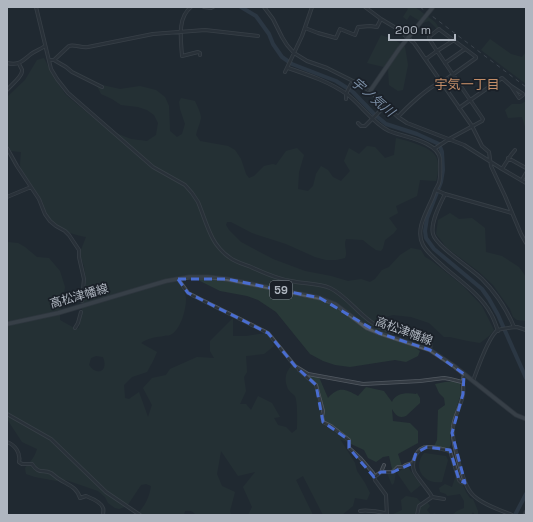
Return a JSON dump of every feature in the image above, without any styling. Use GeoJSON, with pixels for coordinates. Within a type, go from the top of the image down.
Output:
{"type":"FeatureCollection","features":[{"type":"Feature","properties":{"kind":"main road"},"geometry":{"type":"LineString","coordinates":[[370,91],[399,49],[433,7]]}},
{"type":"Feature","properties":{"kind":"main road","name":"高松津幡線"},"geometry":{"type":"LineString","coordinates":[[7,324],[58,313],[166,281],[189,277],[227,279],[320,298],[335,304],[367,328],[430,350],[454,366],[516,414],[526,419]]}},
{"type":"Feature","properties":{"kind":"street"},"geometry":{"type":"LineString","coordinates":[[36,7],[51,69],[62,86],[68,93],[153,167],[189,189],[198,202],[213,239],[228,257],[277,278],[323,286],[331,289],[342,296],[378,326],[392,331],[428,339],[431,341],[430,350]]}},
{"type":"Feature","properties":{"kind":"street"},"geometry":{"type":"LineString","coordinates":[[191,7],[185,14],[180,31],[182,56],[198,52],[200,55]]}},
{"type":"Feature","properties":{"kind":"street"},"geometry":{"type":"LineString","coordinates":[[204,7],[213,7]]}},
{"type":"Feature","properties":{"kind":"street"},"geometry":{"type":"LineString","coordinates":[[264,7],[273,19],[284,41],[294,53],[307,61],[339,73],[370,91],[398,117],[407,123],[464,145],[526,183]]}},
{"type":"Feature","properties":{"kind":"street"},"geometry":{"type":"LineString","coordinates":[[286,72],[305,28],[312,7]]}},
{"type":"Feature","properties":{"kind":"street"},"geometry":{"type":"LineString","coordinates":[[365,7],[396,28],[414,43],[472,126],[482,146],[489,152],[490,166],[522,238],[526,243]]}},
{"type":"Feature","properties":{"kind":"street"},"geometry":{"type":"LineString","coordinates":[[305,28],[336,38],[340,29],[355,35],[358,27],[377,27],[381,19]]}},
{"type":"Feature","properties":{"kind":"street"},"geometry":{"type":"LineString","coordinates":[[398,117],[404,110],[427,91],[438,83],[441,83],[453,74],[476,58],[439,29],[429,37],[430,40],[445,63],[453,74],[471,100],[483,120],[434,149]]}},
{"type":"Feature","properties":{"kind":"street"},"geometry":{"type":"LineString","coordinates":[[54,60],[68,46],[73,45],[88,47],[153,34],[205,30],[258,36]]}},
{"type":"Feature","properties":{"kind":"street"},"geometry":{"type":"LineString","coordinates":[[426,59],[454,40]]}},
{"type":"Feature","properties":{"kind":"street"},"geometry":{"type":"LineString","coordinates":[[7,62],[11,64],[19,64],[45,46]]}},
{"type":"Feature","properties":{"kind":"street"},"geometry":{"type":"LineString","coordinates":[[445,63],[465,49]]}},
{"type":"Feature","properties":{"kind":"street"},"geometry":{"type":"LineString","coordinates":[[49,60],[54,60],[66,66],[72,72],[102,87]]}},
{"type":"Feature","properties":{"kind":"street"},"geometry":{"type":"LineString","coordinates":[[7,90],[21,75],[22,69],[19,64]]}},
{"type":"Feature","properties":{"kind":"street"},"geometry":{"type":"LineString","coordinates":[[288,68],[329,83],[346,94],[382,127],[431,146],[438,152],[440,157],[440,182],[423,219],[421,230],[423,245],[430,254],[480,299],[491,313],[498,330]]}},
{"type":"Feature","properties":{"kind":"street"},"geometry":{"type":"LineString","coordinates":[[459,108],[502,78],[523,95],[519,98],[511,86]]}},
{"type":"Feature","properties":{"kind":"street"},"geometry":{"type":"LineString","coordinates":[[346,99],[346,94],[351,84]]}},
{"type":"Feature","properties":{"kind":"street"},"geometry":{"type":"LineString","coordinates":[[358,124],[360,126],[365,126],[386,105]]}},
{"type":"Feature","properties":{"kind":"street"},"geometry":{"type":"LineString","coordinates":[[7,148],[39,199],[45,214],[50,221],[69,235],[79,250],[84,279],[82,301]]}},
{"type":"Feature","properties":{"kind":"street"},"geometry":{"type":"LineString","coordinates":[[502,169],[508,158],[515,150]]}},
{"type":"Feature","properties":{"kind":"street"},"geometry":{"type":"LineString","coordinates":[[508,158],[526,168]]}},
{"type":"Feature","properties":{"kind":"street"},"geometry":{"type":"LineString","coordinates":[[522,180],[526,173]]}},
{"type":"Feature","properties":{"kind":"street"},"geometry":{"type":"LineString","coordinates":[[7,197],[31,187]]}},
{"type":"Feature","properties":{"kind":"street"},"geometry":{"type":"LineString","coordinates":[[436,190],[445,194],[512,213]]}},
{"type":"Feature","properties":{"kind":"street"},"geometry":{"type":"LineString","coordinates":[[445,194],[432,228],[436,241],[471,269],[490,287],[508,314],[513,328]]}},
{"type":"Feature","properties":{"kind":"street"},"geometry":{"type":"LineString","coordinates":[[178,279],[188,293],[268,333],[295,366],[316,385],[323,411],[323,422],[331,426],[349,440],[349,448],[373,473],[386,495],[386,514],[365,510],[360,511]]}},
{"type":"Feature","properties":{"kind":"street"},"geometry":{"type":"LineString","coordinates":[[75,328],[81,312]]}},
{"type":"Feature","properties":{"kind":"street"},"geometry":{"type":"LineString","coordinates":[[473,381],[490,341],[498,330],[518,327],[526,330]]}},
{"type":"Feature","properties":{"kind":"street"},"geometry":{"type":"LineString","coordinates":[[298,368],[308,374],[363,384],[420,381],[444,378],[462,382]]}},
{"type":"Feature","properties":{"kind":"street"},"geometry":{"type":"LineString","coordinates":[[464,374],[462,382],[463,394],[454,421],[452,433],[465,482],[468,489],[480,501],[510,514]]}},
{"type":"Feature","properties":{"kind":"street"},"geometry":{"type":"LineString","coordinates":[[7,414],[51,440],[106,492],[140,515]]}},
{"type":"Feature","properties":{"kind":"street"},"geometry":{"type":"LineString","coordinates":[[7,442],[12,444],[18,451],[20,458],[19,462],[22,464],[32,464],[41,472],[51,473],[75,488],[80,498],[86,496],[94,499],[104,508],[103,515]]}},
{"type":"Feature","properties":{"kind":"street"},"geometry":{"type":"LineString","coordinates":[[432,497],[414,472],[413,463],[415,455],[423,448],[427,447],[449,450],[451,452],[459,480],[461,482],[465,482]]}},
{"type":"Feature","properties":{"kind":"street"},"geometry":{"type":"LineString","coordinates":[[381,472],[393,472],[398,467],[403,467],[413,463]]}},
{"type":"Feature","properties":{"kind":"street"},"geometry":{"type":"LineString","coordinates":[[374,477],[381,472],[384,465]]}},
{"type":"Feature","properties":{"kind":"street"},"geometry":{"type":"LineString","coordinates":[[417,515],[419,506],[432,497],[444,499]]}},
{"type":"Feature","properties":{"kind":"highlighted area"},"geometry":{"type":"Polygon","coordinates":[[[178,279],[227,279],[320,298],[379,333],[430,350],[464,374],[463,394],[452,433],[465,483],[459,480],[450,450],[427,447],[416,453],[413,463],[393,472],[381,472],[374,477],[349,448],[349,440],[323,422],[316,385],[295,366],[268,333],[188,293],[178,279]]]}},
{"type":"Feature","properties":{"kind":"shaded area"},"geometry":{"type":"Polygon","coordinates":[[[406,7],[415,7],[435,22],[439,28],[437,29],[429,21],[423,23],[410,15],[407,20],[403,17],[408,9],[406,7]]]}},
{"type":"Feature","properties":{"kind":"shaded area"},"geometry":{"type":"Polygon","coordinates":[[[381,35],[395,40],[405,47],[408,65],[403,90],[398,91],[389,85],[388,68],[367,63],[381,35]]]}},
{"type":"Feature","properties":{"kind":"shaded area"},"geometry":{"type":"Polygon","coordinates":[[[490,39],[511,54],[522,57],[526,52],[526,84],[481,50],[490,39]]]}},
{"type":"Feature","properties":{"kind":"shaded area"},"geometry":{"type":"Polygon","coordinates":[[[44,58],[54,78],[66,95],[108,130],[131,139],[147,141],[156,135],[158,123],[154,115],[147,110],[138,107],[121,105],[101,94],[97,86],[102,85],[120,89],[140,86],[156,90],[165,97],[169,106],[170,131],[177,137],[182,134],[185,124],[180,109],[179,102],[181,98],[195,101],[201,116],[196,135],[200,141],[228,146],[235,150],[241,159],[246,174],[249,178],[254,176],[264,166],[273,164],[276,165],[286,151],[297,148],[304,155],[299,172],[298,189],[308,191],[313,186],[316,174],[321,166],[328,170],[333,177],[341,181],[350,171],[344,161],[349,148],[359,154],[367,146],[375,147],[385,158],[394,155],[396,138],[420,145],[435,155],[438,164],[436,181],[420,180],[417,196],[396,206],[398,213],[389,218],[397,229],[385,240],[381,251],[376,250],[363,240],[346,239],[345,258],[326,260],[315,257],[286,244],[252,233],[231,222],[227,222],[226,225],[241,242],[273,259],[305,271],[348,281],[361,279],[370,282],[375,279],[382,270],[389,267],[400,255],[411,248],[421,250],[425,257],[463,286],[482,306],[494,330],[480,343],[444,337],[429,323],[411,317],[393,315],[385,317],[384,324],[386,332],[401,342],[420,351],[418,356],[406,362],[395,360],[350,367],[335,365],[310,354],[276,312],[258,300],[247,296],[220,291],[188,275],[177,277],[178,283],[186,296],[184,313],[180,324],[170,335],[152,338],[141,343],[157,352],[147,372],[132,377],[124,385],[125,398],[129,399],[139,392],[148,417],[152,405],[143,388],[152,378],[166,375],[170,369],[197,357],[214,358],[210,351],[210,341],[233,318],[233,336],[267,333],[274,346],[264,354],[246,356],[247,372],[244,377],[246,391],[240,404],[246,404],[251,410],[258,396],[272,403],[280,417],[274,418],[278,425],[286,427],[292,433],[297,429],[297,403],[295,396],[288,389],[286,379],[287,373],[292,365],[309,375],[319,377],[328,398],[339,390],[346,390],[358,396],[366,387],[384,391],[392,402],[399,395],[405,393],[417,393],[420,398],[420,403],[406,416],[399,416],[392,409],[393,421],[410,423],[418,431],[418,443],[398,454],[402,466],[396,472],[394,483],[392,485],[387,473],[392,469],[389,456],[383,457],[376,462],[368,458],[364,450],[340,439],[355,463],[357,471],[370,493],[367,500],[355,498],[353,506],[342,515],[323,515],[303,476],[296,480],[313,515],[248,515],[252,507],[243,487],[255,472],[238,476],[221,451],[217,474],[222,486],[235,492],[230,511],[231,515],[196,515],[193,512],[185,511],[184,515],[137,515],[146,502],[151,486],[146,484],[141,485],[127,506],[119,509],[108,503],[105,497],[98,491],[66,480],[57,481],[26,474],[25,468],[34,457],[37,449],[22,442],[7,419],[7,242],[18,243],[37,257],[49,258],[60,271],[65,287],[60,320],[76,329],[79,328],[86,281],[84,266],[81,258],[81,250],[86,237],[63,230],[50,219],[35,189],[21,170],[21,152],[11,151],[7,143],[7,97],[25,80],[37,60],[44,58]],[[96,356],[91,358],[89,365],[92,369],[95,371],[101,371],[103,369],[103,357],[96,356]]]}},
{"type":"Feature","properties":{"kind":"shaded area"},"geometry":{"type":"Polygon","coordinates":[[[526,101],[526,130],[522,117],[508,118],[505,110],[512,104],[521,104],[526,101]]]}},
{"type":"Feature","properties":{"kind":"shaded area"},"geometry":{"type":"Polygon","coordinates":[[[450,213],[459,219],[472,218],[485,228],[486,252],[502,256],[519,267],[526,277],[526,321],[517,320],[513,317],[510,309],[493,285],[478,271],[447,248],[436,234],[438,220],[450,213]]]}},
{"type":"Feature","properties":{"kind":"shaded area"},"geometry":{"type":"Polygon","coordinates":[[[455,381],[460,383],[461,394],[452,422],[450,435],[451,444],[449,449],[434,446],[437,440],[438,410],[445,405],[444,398],[439,393],[435,384],[455,381]]]}},
{"type":"Feature","properties":{"kind":"shaded area"},"geometry":{"type":"Polygon","coordinates":[[[424,453],[446,456],[448,460],[442,482],[430,481],[422,474],[419,464],[424,453]]]}},
{"type":"Feature","properties":{"kind":"shaded area"},"geometry":{"type":"Polygon","coordinates":[[[407,466],[421,485],[411,493],[397,473],[407,466]]]}},
{"type":"Feature","properties":{"kind":"shaded area"},"geometry":{"type":"Polygon","coordinates":[[[456,475],[458,481],[463,485],[470,498],[473,499],[478,515],[475,515],[473,512],[471,515],[452,515],[464,508],[464,501],[460,494],[447,496],[446,494],[440,492],[439,488],[445,484],[452,487],[456,475]]]}},
{"type":"Feature","properties":{"kind":"shaded area"},"geometry":{"type":"Polygon","coordinates":[[[406,496],[417,498],[421,503],[425,504],[427,502],[430,506],[427,510],[431,515],[419,515],[416,512],[414,515],[391,515],[402,510],[401,500],[406,496]]]}},
{"type":"Feature","properties":{"kind":"waterway","name":"宇ノ気川"},"geometry":{"type":"LineString","coordinates":[[241,7],[256,16],[269,34],[273,44],[282,57],[292,64],[336,81],[352,91],[386,124],[417,134],[439,144],[442,152],[443,170],[441,182],[427,218],[425,231],[426,238],[434,249],[482,289],[498,315],[526,378]]}},
{"type":"Feature","properties":{"kind":"waterway","name":"宇ノ気川"},"geometry":{"type":"LineString","coordinates":[[515,515],[526,494]]}},
{"type":"Feature","properties":{"kind":"railway"},"geometry":{"type":"LineString","coordinates":[[420,7],[526,87]]}},
{"type":"Feature","properties":{"kind":"district","name":"宇気一丁目"},"geometry":{"type":"Point","coordinates":[467,84]}}]}
